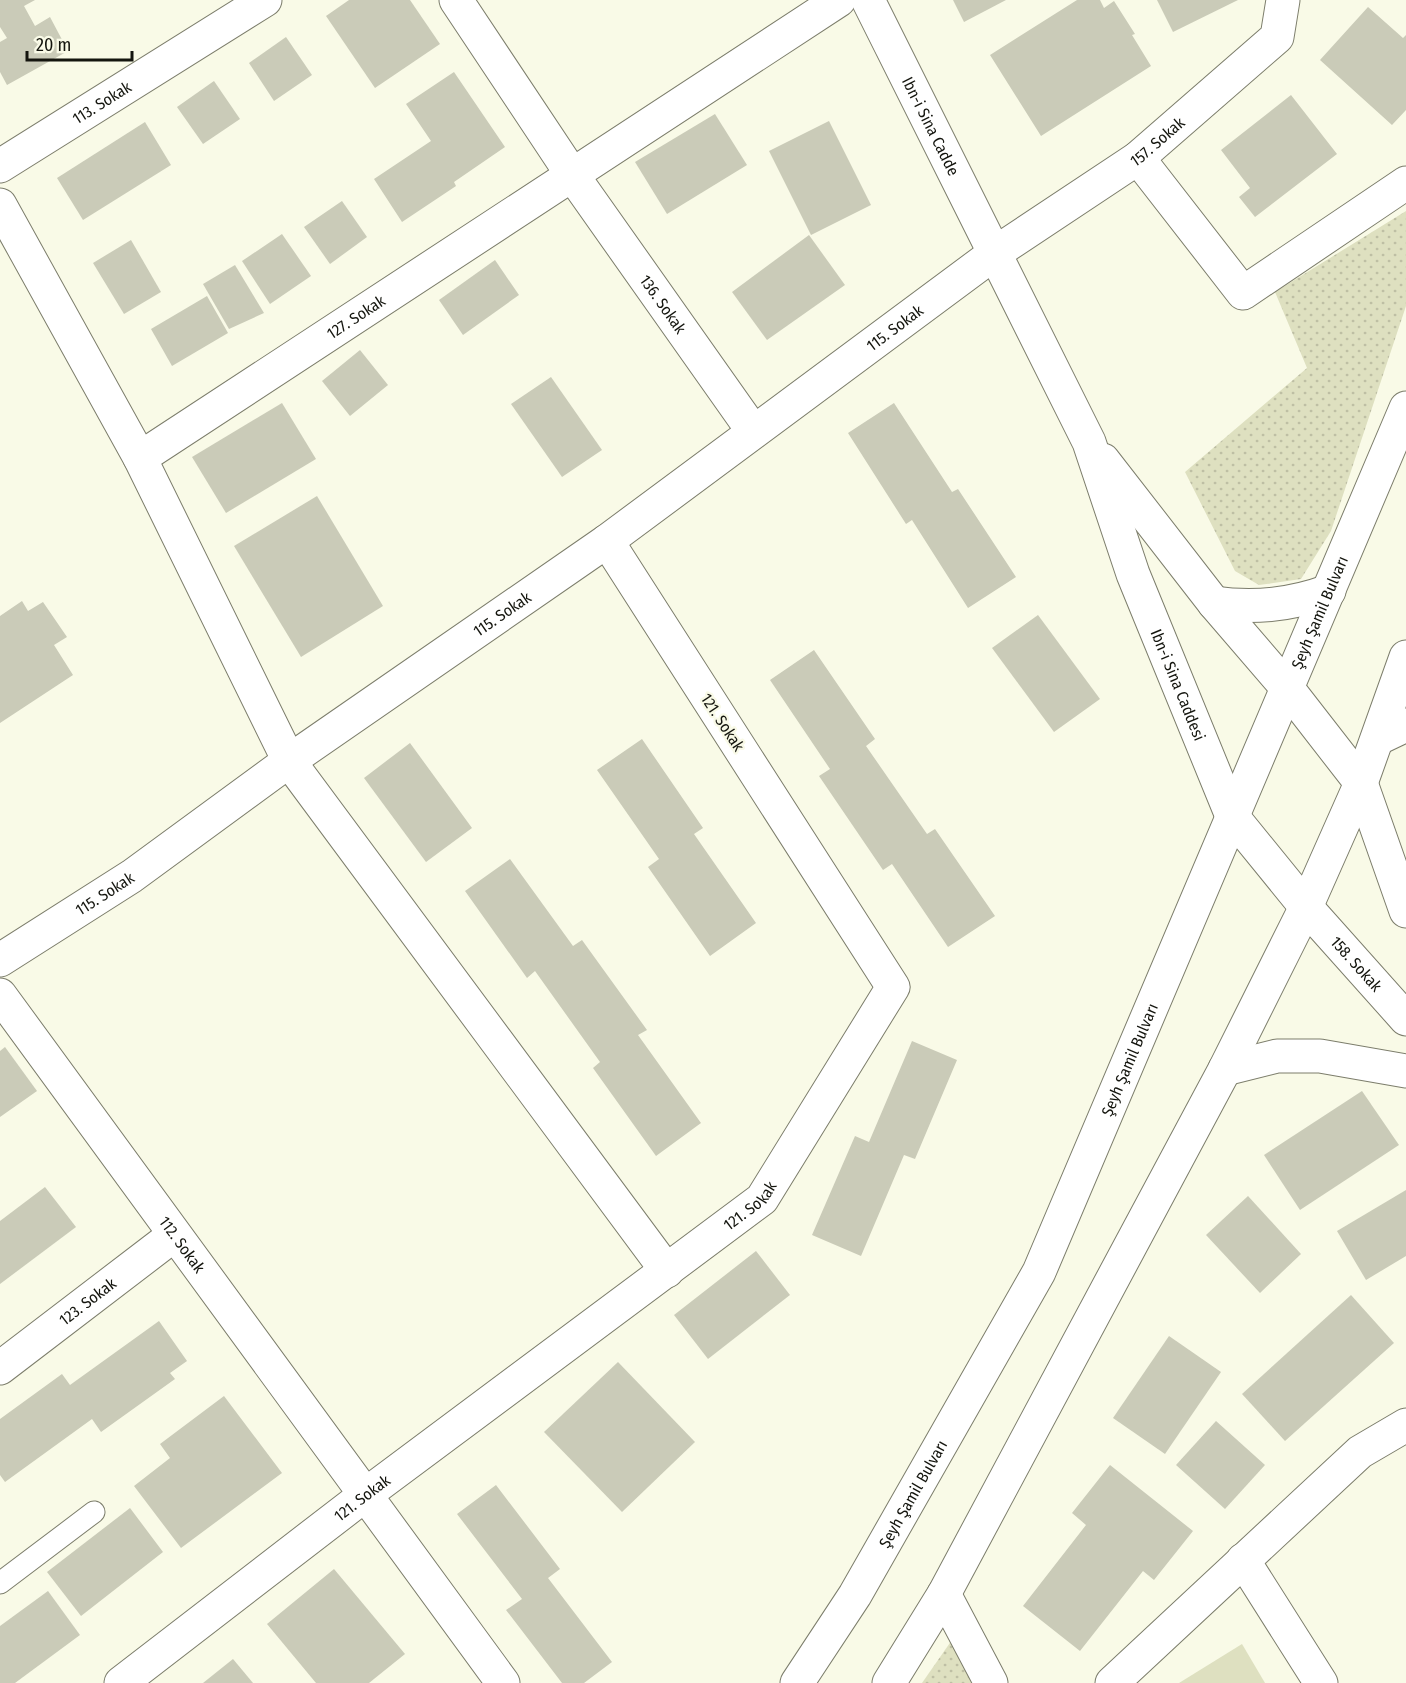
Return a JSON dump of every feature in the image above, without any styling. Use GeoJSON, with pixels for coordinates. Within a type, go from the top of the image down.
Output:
{"type":"FeatureCollection","features":[{"type":"Feature","properties":{"kind":"street","name":"113. Sokak"},"geometry":{"type":"LineString","coordinates":[[0,166],[265,0]]}},
{"type":"Feature","properties":{"kind":"street","name":"136. Sokak"},"geometry":{"type":"LineString","coordinates":[[456,0],[573,176],[753,430]]}},
{"type":"Feature","properties":{"kind":"street","name":"127. Sokak"},"geometry":{"type":"LineString","coordinates":[[140,458],[839,0]]}},
{"type":"Feature","properties":{"kind":"street","name":"Ibn-i Sina Cadde"},"geometry":{"type":"LineString","coordinates":[[868,0],[995,253]]}},
{"type":"Feature","properties":{"kind":"street","name":"157. Sokak"},"geometry":{"type":"LineString","coordinates":[[995,253],[1138,158],[1277,37],[1283,0]]}},
{"type":"Feature","properties":{"kind":"street"},"geometry":{"type":"LineString","coordinates":[[1138,158],[1243,293],[1406,183]]}},
{"type":"Feature","properties":{"kind":"street"},"geometry":{"type":"LineString","coordinates":[[0,204],[140,458],[289,761],[666,1271]]}},
{"type":"Feature","properties":{"kind":"street","name":"115. Sokak"},"geometry":{"type":"LineString","coordinates":[[0,960],[132,876],[289,761],[607,541],[753,430],[995,253]]}},
{"type":"Feature","properties":{"kind":"street","name":"Ibn-i Sina Caddesi"},"geometry":{"type":"LineString","coordinates":[[995,253],[1089,442],[1133,574],[1232,816],[1305,908]]}},
{"type":"Feature","properties":{"kind":"street","name":"Şeyh Şamil Bulvarı"},"geometry":{"type":"LineString","coordinates":[[797,1683],[855,1595],[1039,1272],[1406,408]]}},
{"type":"Feature","properties":{"kind":"street","name":"Ibn-i Sina Caddesi"},"geometry":{"type":"LineString","coordinates":[[1089,442],[1214,603],[1288,689],[1361,783]]}},
{"type":"Feature","properties":{"kind":"street","name":"121. Sokak"},"geometry":{"type":"LineString","coordinates":[[121,1683],[365,1495],[762,1199],[892,987],[607,541]]}},
{"type":"Feature","properties":{"kind":"street"},"geometry":{"type":"LineString","coordinates":[[1214,603],[1243,607],[1299,602],[1329,591]]}},
{"type":"Feature","properties":{"kind":"street"},"geometry":{"type":"LineString","coordinates":[[889,1683],[944,1594],[1225,1068],[1305,908],[1361,783],[1393,731],[1406,657]]}},
{"type":"Feature","properties":{"kind":"street"},"geometry":{"type":"LineString","coordinates":[[1361,783],[1406,911]]}},
{"type":"Feature","properties":{"kind":"street","name":"158. Sokak"},"geometry":{"type":"LineString","coordinates":[[1305,908],[1406,1019]]}},
{"type":"Feature","properties":{"kind":"street","name":"112. Sokak"},"geometry":{"type":"LineString","coordinates":[[0,995],[503,1683]]}},
{"type":"Feature","properties":{"kind":"street"},"geometry":{"type":"LineString","coordinates":[[1225,1068],[1277,1056],[1320,1056],[1406,1071]]}},
{"type":"Feature","properties":{"kind":"street","name":"123. Sokak"},"geometry":{"type":"LineString","coordinates":[[0,1368],[174,1235]]}},
{"type":"Feature","properties":{"kind":"street"},"geometry":{"type":"LineString","coordinates":[[1112,1683],[1360,1452],[1406,1425]]}},
{"type":"Feature","properties":{"kind":"street"},"geometry":{"type":"LineString","coordinates":[[1243,1560],[1321,1683]]}},
{"type":"Feature","properties":{"kind":"street"},"geometry":{"type":"LineString","coordinates":[[944,1594],[991,1683]]}},
{"type":"Feature","properties":{"kind":"lane"},"geometry":{"type":"LineString","coordinates":[[2,1577],[94,1512]]}},
{"type":"Feature","properties":{"kind":"green space"},"geometry":{"type":"Polygon","coordinates":[[[1406,211],[1406,306],[1331,531],[1301,579],[1259,585],[1235,571],[1185,472],[1307,368],[1275,292],[1406,211]]]}},
{"type":"Feature","properties":{"kind":"green space"},"geometry":{"type":"Polygon","coordinates":[[[954,1637],[973,1683],[922,1683],[954,1637]]]}},
{"type":"Feature","properties":{"kind":"green space"},"geometry":{"type":"Polygon","coordinates":[[[1242,1644],[1265,1683],[1179,1683],[1242,1644]]]}},
{"type":"Feature","properties":{"kind":"building"},"geometry":{"type":"Polygon","coordinates":[[[0,0],[35,0],[24,6],[35,26],[50,17],[68,51],[7,85],[0,72],[0,42],[7,38],[0,27],[0,0]]]}},
{"type":"Feature","properties":{"kind":"building"},"geometry":{"type":"Polygon","coordinates":[[[349,0],[410,0],[440,44],[375,88],[326,16],[349,0]]]}},
{"type":"Feature","properties":{"kind":"building"},"geometry":{"type":"Polygon","coordinates":[[[953,0],[1006,0],[964,22],[953,0]]]}},
{"type":"Feature","properties":{"kind":"building"},"geometry":{"type":"Polygon","coordinates":[[[1077,0],[1100,0],[1104,8],[1114,1],[1135,34],[1132,35],[1151,66],[1041,136],[990,55],[1077,0]]]}},
{"type":"Feature","properties":{"kind":"building"},"geometry":{"type":"Polygon","coordinates":[[[1157,0],[1238,0],[1173,32],[1157,0]]]}},
{"type":"Feature","properties":{"kind":"building"},"geometry":{"type":"Polygon","coordinates":[[[1368,7],[1403,38],[1406,35],[1406,110],[1392,125],[1320,60],[1368,7]]]}},
{"type":"Feature","properties":{"kind":"building"},"geometry":{"type":"Polygon","coordinates":[[[286,37],[312,75],[274,101],[249,63],[286,37]]]}},
{"type":"Feature","properties":{"kind":"building"},"geometry":{"type":"Polygon","coordinates":[[[454,72],[505,147],[454,182],[456,186],[402,222],[374,179],[431,141],[406,104],[454,72]]]}},
{"type":"Feature","properties":{"kind":"building"},"geometry":{"type":"Polygon","coordinates":[[[214,81],[240,119],[203,144],[177,107],[214,81]]]}},
{"type":"Feature","properties":{"kind":"building"},"geometry":{"type":"Polygon","coordinates":[[[1291,95],[1337,154],[1255,217],[1239,197],[1250,188],[1221,150],[1291,95]]]}},
{"type":"Feature","properties":{"kind":"building"},"geometry":{"type":"Polygon","coordinates":[[[715,114],[747,165],[667,214],[635,162],[715,114]]]}},
{"type":"Feature","properties":{"kind":"building"},"geometry":{"type":"Polygon","coordinates":[[[829,121],[871,205],[811,235],[769,151],[829,121]]]}},
{"type":"Feature","properties":{"kind":"building"},"geometry":{"type":"Polygon","coordinates":[[[145,122],[171,165],[83,220],[57,178],[145,122]]]}},
{"type":"Feature","properties":{"kind":"building"},"geometry":{"type":"Polygon","coordinates":[[[342,201],[367,237],[330,264],[304,227],[342,201]]]}},
{"type":"Feature","properties":{"kind":"building"},"geometry":{"type":"Polygon","coordinates":[[[282,234],[311,276],[270,304],[242,261],[282,234]]]}},
{"type":"Feature","properties":{"kind":"building"},"geometry":{"type":"Polygon","coordinates":[[[809,235],[845,285],[767,340],[732,292],[809,235]]]}},
{"type":"Feature","properties":{"kind":"building"},"geometry":{"type":"Polygon","coordinates":[[[131,240],[161,292],[124,314],[93,263],[131,240]]]}},
{"type":"Feature","properties":{"kind":"building"},"geometry":{"type":"Polygon","coordinates":[[[495,260],[519,295],[463,335],[439,300],[495,260]]]}},
{"type":"Feature","properties":{"kind":"building"},"geometry":{"type":"Polygon","coordinates":[[[235,265],[264,313],[229,329],[203,284],[235,265]]]}},
{"type":"Feature","properties":{"kind":"building"},"geometry":{"type":"Polygon","coordinates":[[[207,296],[228,333],[172,366],[151,329],[207,296]]]}},
{"type":"Feature","properties":{"kind":"building"},"geometry":{"type":"Polygon","coordinates":[[[360,350],[388,385],[350,416],[322,381],[360,350]]]}},
{"type":"Feature","properties":{"kind":"building"},"geometry":{"type":"Polygon","coordinates":[[[551,377],[602,450],[562,477],[511,404],[551,377]]]}},
{"type":"Feature","properties":{"kind":"building"},"geometry":{"type":"Polygon","coordinates":[[[282,403],[316,459],[226,513],[192,457],[282,403]]]}},
{"type":"Feature","properties":{"kind":"building"},"geometry":{"type":"Polygon","coordinates":[[[894,403],[952,492],[958,489],[1016,577],[968,608],[912,520],[906,524],[848,433],[894,403]]]}},
{"type":"Feature","properties":{"kind":"building"},"geometry":{"type":"Polygon","coordinates":[[[317,496],[383,606],[301,657],[234,546],[317,496]]]}},
{"type":"Feature","properties":{"kind":"building"},"geometry":{"type":"Polygon","coordinates":[[[22,601],[28,611],[43,602],[67,637],[54,645],[73,675],[0,723],[0,616],[22,601]]]}},
{"type":"Feature","properties":{"kind":"building"},"geometry":{"type":"Polygon","coordinates":[[[1038,615],[1100,699],[1054,732],[992,648],[1038,615]]]}},
{"type":"Feature","properties":{"kind":"building"},"geometry":{"type":"Polygon","coordinates":[[[814,650],[875,739],[866,746],[927,834],[935,829],[995,916],[948,947],[892,864],[883,870],[819,776],[830,769],[770,680],[814,650]]]}},
{"type":"Feature","properties":{"kind":"building"},"geometry":{"type":"Polygon","coordinates":[[[642,739],[703,828],[694,834],[756,923],[710,956],[648,867],[659,859],[597,770],[642,739]]]}},
{"type":"Feature","properties":{"kind":"building"},"geometry":{"type":"Polygon","coordinates":[[[410,743],[472,828],[426,862],[364,778],[410,743]]]}},
{"type":"Feature","properties":{"kind":"building"},"geometry":{"type":"Polygon","coordinates":[[[510,859],[573,946],[582,940],[647,1030],[638,1035],[701,1123],[656,1156],[593,1068],[600,1062],[535,971],[527,978],[465,891],[510,859]]]}},
{"type":"Feature","properties":{"kind":"building"},"geometry":{"type":"Polygon","coordinates":[[[912,1041],[957,1060],[915,1159],[904,1155],[861,1256],[812,1235],[855,1136],[869,1142],[912,1041]]]}},
{"type":"Feature","properties":{"kind":"building"},"geometry":{"type":"Polygon","coordinates":[[[5,1047],[37,1091],[0,1117],[0,1051],[5,1047]]]}},
{"type":"Feature","properties":{"kind":"building"},"geometry":{"type":"Polygon","coordinates":[[[1362,1091],[1399,1145],[1300,1210],[1264,1155],[1362,1091]]]}},
{"type":"Feature","properties":{"kind":"building"},"geometry":{"type":"Polygon","coordinates":[[[45,1187],[76,1227],[0,1284],[0,1221],[45,1187]]]}},
{"type":"Feature","properties":{"kind":"building"},"geometry":{"type":"Polygon","coordinates":[[[1406,1190],[1406,1256],[1366,1280],[1337,1231],[1406,1190]]]}},
{"type":"Feature","properties":{"kind":"building"},"geometry":{"type":"Polygon","coordinates":[[[1248,1196],[1301,1254],[1260,1293],[1206,1235],[1248,1196]]]}},
{"type":"Feature","properties":{"kind":"building"},"geometry":{"type":"Polygon","coordinates":[[[756,1251],[790,1295],[708,1359],[674,1315],[756,1251]]]}},
{"type":"Feature","properties":{"kind":"building"},"geometry":{"type":"Polygon","coordinates":[[[1351,1295],[1394,1343],[1285,1441],[1242,1394],[1351,1295]]]}},
{"type":"Feature","properties":{"kind":"building"},"geometry":{"type":"Polygon","coordinates":[[[159,1321],[187,1361],[170,1373],[175,1379],[101,1432],[92,1419],[5,1482],[0,1475],[0,1419],[62,1374],[70,1385],[159,1321]]]}},
{"type":"Feature","properties":{"kind":"building"},"geometry":{"type":"Polygon","coordinates":[[[1169,1336],[1221,1372],[1165,1454],[1113,1418],[1169,1336]]]}},
{"type":"Feature","properties":{"kind":"building"},"geometry":{"type":"Polygon","coordinates":[[[618,1362],[695,1442],[622,1512],[544,1432],[618,1362]]]}},
{"type":"Feature","properties":{"kind":"building"},"geometry":{"type":"Polygon","coordinates":[[[224,1396],[282,1473],[181,1548],[134,1486],[170,1458],[160,1444],[224,1396]]]}},
{"type":"Feature","properties":{"kind":"building"},"geometry":{"type":"Polygon","coordinates":[[[1216,1421],[1265,1465],[1225,1509],[1176,1465],[1216,1421]]]}},
{"type":"Feature","properties":{"kind":"building"},"geometry":{"type":"Polygon","coordinates":[[[1110,1465],[1193,1531],[1154,1580],[1143,1571],[1080,1651],[1023,1606],[1086,1525],[1072,1513],[1110,1465]]]}},
{"type":"Feature","properties":{"kind":"building"},"geometry":{"type":"Polygon","coordinates":[[[496,1485],[560,1569],[548,1578],[612,1662],[584,1683],[562,1683],[506,1610],[522,1599],[457,1514],[496,1485]]]}},
{"type":"Feature","properties":{"kind":"building"},"geometry":{"type":"Polygon","coordinates":[[[130,1508],[163,1552],[81,1616],[47,1572],[130,1508]]]}},
{"type":"Feature","properties":{"kind":"building"},"geometry":{"type":"Polygon","coordinates":[[[334,1569],[405,1654],[369,1683],[316,1683],[267,1624],[334,1569]]]}},
{"type":"Feature","properties":{"kind":"building"},"geometry":{"type":"Polygon","coordinates":[[[48,1591],[80,1635],[15,1683],[0,1683],[0,1626],[48,1591]]]}},
{"type":"Feature","properties":{"kind":"building"},"geometry":{"type":"Polygon","coordinates":[[[233,1659],[253,1683],[203,1683],[233,1659]]]}}]}
